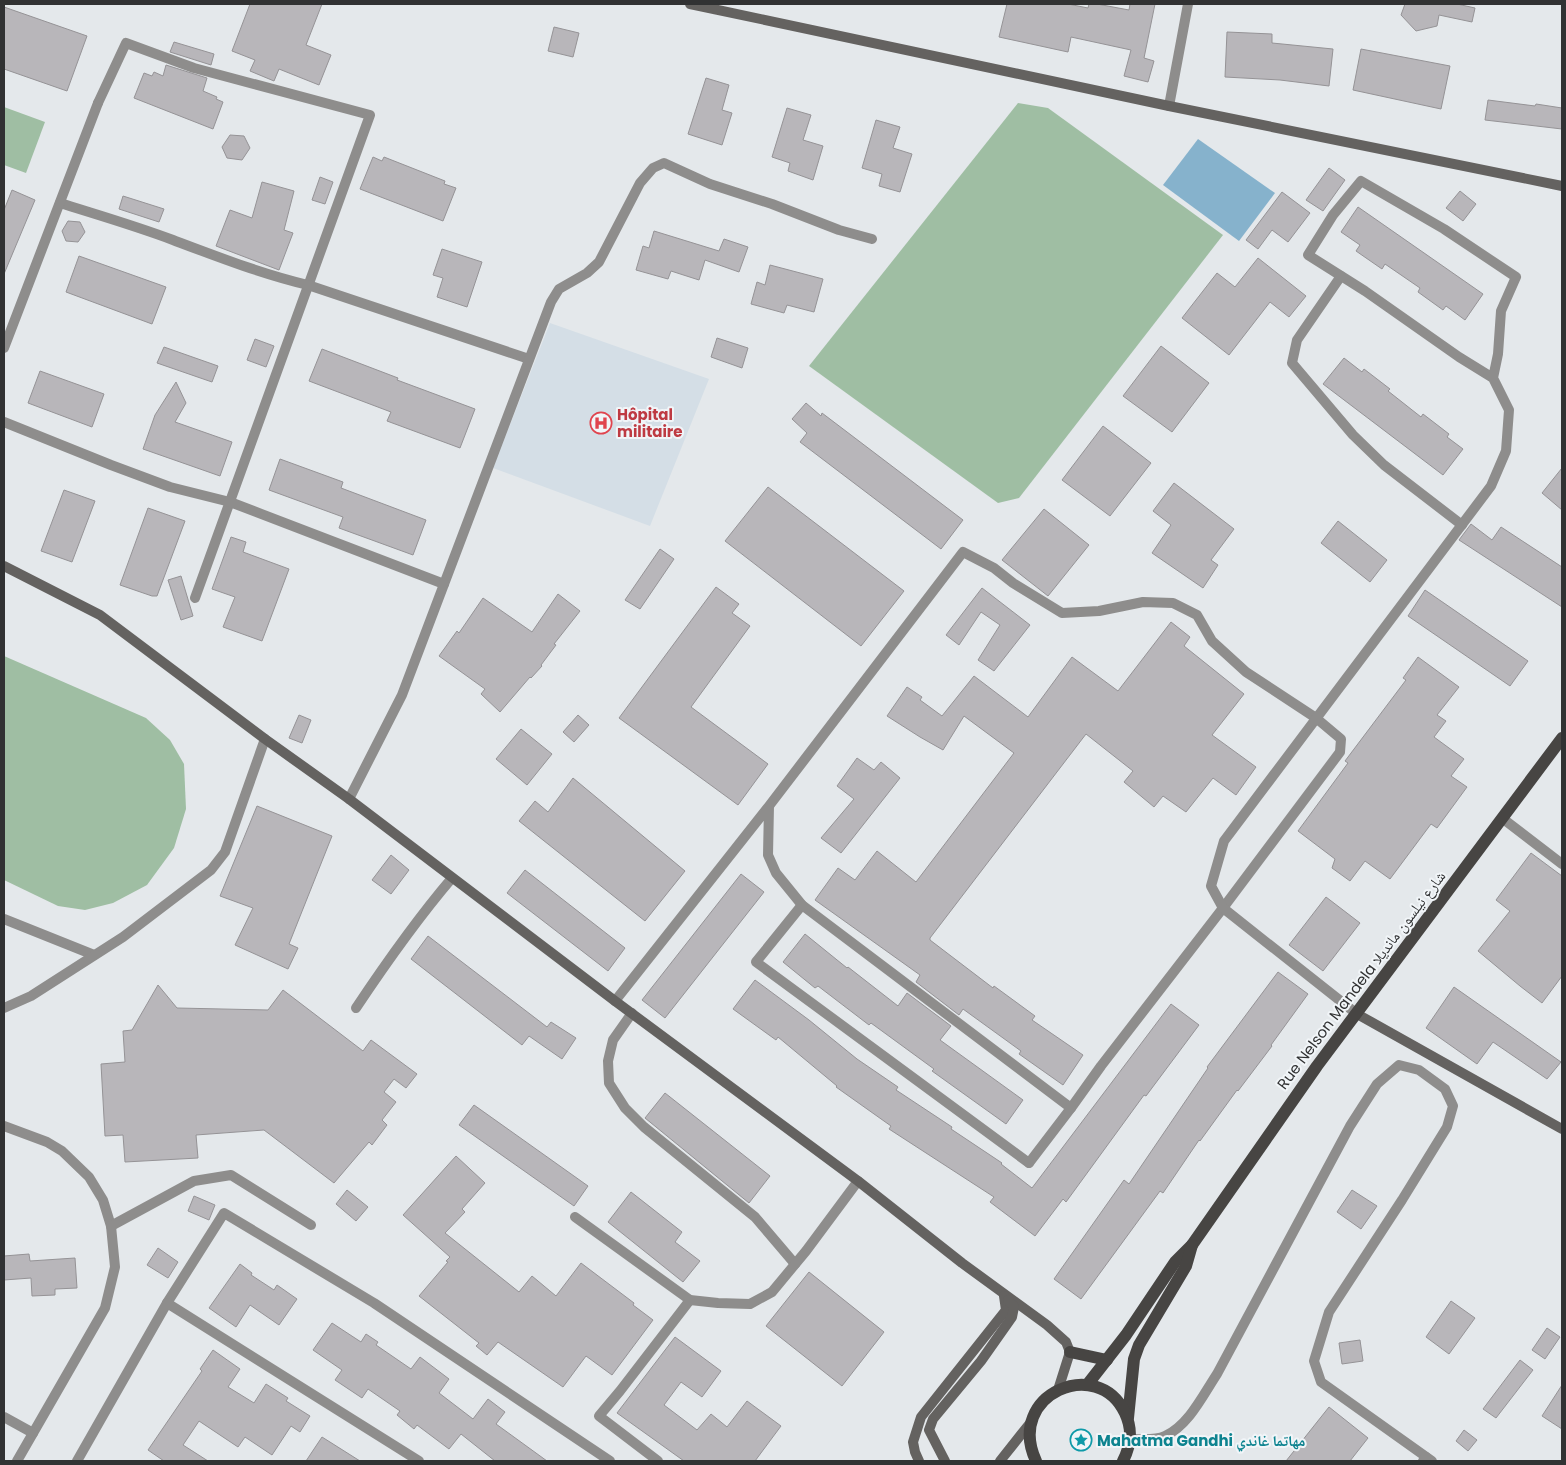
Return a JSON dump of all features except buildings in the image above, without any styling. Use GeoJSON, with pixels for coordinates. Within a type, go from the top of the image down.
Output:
{"type":"FeatureCollection","features":[{"type":"Feature","properties":{"kind":"main road","name":"Rue Nelson Mandela شارع نيلسون مانديلا"},"geometry":{"type":"LineString","coordinates":[[1088,1385],[1126,1334],[1175,1262],[1192,1245],[1317,1066],[1562,738]]}},
{"type":"Feature","properties":{"kind":"main road","name":"Rue Nelson Mandela شارع نيلسون مانديلا"},"geometry":{"type":"LineString","coordinates":[[1128,1420],[1134,1359],[1140,1345],[1189,1261],[1192,1245]]}},
{"type":"Feature","properties":{"kind":"main road"},"geometry":{"type":"LineString","coordinates":[[1070,1352],[1107,1360]]}},
{"type":"Feature","properties":{"kind":"main road"},"geometry":{"type":"LineString","coordinates":[[1036,1461],[1031,1451],[1029,1436],[1035,1412],[1041,1403],[1058,1390],[1072,1385],[1088,1385],[1101,1389],[1113,1397],[1122,1407],[1128,1420],[1130,1439],[1128,1452],[1123,1461]]}},
{"type":"Feature","properties":{"kind":"street"},"geometry":{"type":"LineString","coordinates":[[690,4],[1169,106],[1562,186]]}},
{"type":"Feature","properties":{"kind":"street"},"geometry":{"type":"LineString","coordinates":[[1169,106],[1188,4]]}},
{"type":"Feature","properties":{"kind":"street"},"geometry":{"type":"LineString","coordinates":[[4,348],[98,103],[126,43],[194,68],[370,115],[195,598]]}},
{"type":"Feature","properties":{"kind":"street"},"geometry":{"type":"LineString","coordinates":[[349,799],[402,695],[551,302],[559,290],[599,262],[640,183],[653,168],[664,163],[710,184],[772,204],[839,230],[872,239]]}},
{"type":"Feature","properties":{"kind":"street"},"geometry":{"type":"LineString","coordinates":[[1493,378],[1498,354],[1501,311],[1516,277],[1444,229],[1361,181],[1334,215],[1308,256],[1365,291],[1459,357],[1493,378],[1509,410],[1506,451],[1491,486],[1224,841],[1211,886],[1224,908],[1357,1014],[1562,1129]]}},
{"type":"Feature","properties":{"kind":"street"},"geometry":{"type":"LineString","coordinates":[[60,203],[164,237],[259,272],[308,285],[530,359]]}},
{"type":"Feature","properties":{"kind":"street"},"geometry":{"type":"LineString","coordinates":[[1341,276],[1297,340],[1292,363],[1353,436],[1384,465],[1462,524]]}},
{"type":"Feature","properties":{"kind":"street"},"geometry":{"type":"LineString","coordinates":[[4,422],[145,478],[230,502],[444,584]]}},
{"type":"Feature","properties":{"kind":"street"},"geometry":{"type":"LineString","coordinates":[[615,1001],[769,806],[963,552],[994,568],[1013,583],[1062,613],[1099,611],[1143,602],[1174,603],[1196,615],[1212,641],[1246,672],[1316,718],[1342,739],[1340,752],[1224,908],[1101,1066],[1029,1163],[756,962],[802,905]]}},
{"type":"Feature","properties":{"kind":"street"},"geometry":{"type":"LineString","coordinates":[[4,566],[100,615],[265,739],[349,799],[615,1001],[858,1181],[962,1263],[1047,1324],[1066,1342],[1070,1352],[1058,1390]]}},
{"type":"Feature","properties":{"kind":"street"},"geometry":{"type":"LineString","coordinates":[[4,1008],[31,996],[94,956],[162,908],[211,870],[225,852],[265,739]]}},
{"type":"Feature","properties":{"kind":"street"},"geometry":{"type":"LineString","coordinates":[[769,806],[768,856],[776,873],[802,905],[1070,1108]]}},
{"type":"Feature","properties":{"kind":"street"},"geometry":{"type":"LineString","coordinates":[[1502,818],[1562,864]]}},
{"type":"Feature","properties":{"kind":"street"},"geometry":{"type":"LineString","coordinates":[[356,1008],[414,924],[452,878]]}},
{"type":"Feature","properties":{"kind":"street"},"geometry":{"type":"LineString","coordinates":[[4,919],[94,956]]}},
{"type":"Feature","properties":{"kind":"street"},"geometry":{"type":"LineString","coordinates":[[632,1013],[613,1040],[608,1060],[609,1083],[625,1108],[644,1127],[755,1217],[795,1264]]}},
{"type":"Feature","properties":{"kind":"street"},"geometry":{"type":"LineString","coordinates":[[1130,1439],[1164,1437],[1178,1427],[1191,1412],[1217,1374],[1350,1126],[1377,1084],[1399,1065],[1419,1070],[1432,1079],[1445,1089],[1454,1106],[1447,1128],[1329,1312],[1314,1361],[1321,1382],[1427,1460]]}},
{"type":"Feature","properties":{"kind":"street"},"geometry":{"type":"LineString","coordinates":[[4,1126],[47,1142],[62,1151],[88,1177],[103,1200],[111,1226],[115,1267],[105,1308],[17,1461]]}},
{"type":"Feature","properties":{"kind":"street"},"geometry":{"type":"LineString","coordinates":[[111,1226],[194,1181],[231,1175],[311,1225]]}},
{"type":"Feature","properties":{"kind":"street"},"geometry":{"type":"LineString","coordinates":[[575,1217],[690,1300],[718,1304],[750,1304],[772,1292],[858,1181]]}},
{"type":"Feature","properties":{"kind":"street"},"geometry":{"type":"LineString","coordinates":[[76,1461],[167,1303],[224,1213],[374,1303],[610,1461]]}},
{"type":"Feature","properties":{"kind":"street"},"geometry":{"type":"LineString","coordinates":[[919,1461],[913,1442],[922,1417],[1006,1310],[1003,1293]]}},
{"type":"Feature","properties":{"kind":"street"},"geometry":{"type":"LineString","coordinates":[[945,1461],[929,1430],[933,1419],[981,1361],[1012,1318],[1014,1307],[1003,1293]]}},
{"type":"Feature","properties":{"kind":"street"},"geometry":{"type":"LineString","coordinates":[[658,1461],[599,1416],[690,1300]]}},
{"type":"Feature","properties":{"kind":"street"},"geometry":{"type":"LineString","coordinates":[[167,1303],[419,1461]]}},
{"type":"Feature","properties":{"kind":"street"},"geometry":{"type":"LineString","coordinates":[[4,1417],[33,1433]]}},
{"type":"Feature","properties":{"kind":"street"},"geometry":{"type":"LineString","coordinates":[[1000,1461],[1031,1422]]}},
{"type":"Feature","properties":{"kind":"shaded area","name":"Hôpital militaire"},"geometry":{"type":"Polygon","coordinates":[[[550,323],[709,379],[650,526],[493,468],[550,323]]]}},
{"type":"Feature","properties":{"kind":"green space"},"geometry":{"type":"Polygon","coordinates":[[[1018,103],[1048,108],[1223,235],[1019,498],[998,503],[809,366],[1018,103]]]}},
{"type":"Feature","properties":{"kind":"green space"},"geometry":{"type":"Polygon","coordinates":[[[4,107],[45,122],[26,173],[4,165],[4,107]]]}},
{"type":"Feature","properties":{"kind":"green space"},"geometry":{"type":"Polygon","coordinates":[[[4,656],[146,718],[170,740],[184,764],[186,809],[174,848],[147,885],[113,903],[85,910],[58,906],[4,880],[4,656]]]}},
{"type":"Feature","properties":{"kind":"water"},"geometry":{"type":"Polygon","coordinates":[[[1198,139],[1275,193],[1239,241],[1163,185],[1198,139]]]}},
{"type":"Feature","properties":{"kind":"place","name":"Hôpital militaire"},"geometry":{"type":"Point","coordinates":[601,423]}},
{"type":"Feature","properties":{"kind":"place","name":"Mahatma Gandhi مهاتما غاندي"},"geometry":{"type":"Point","coordinates":[1081,1440]}}]}
